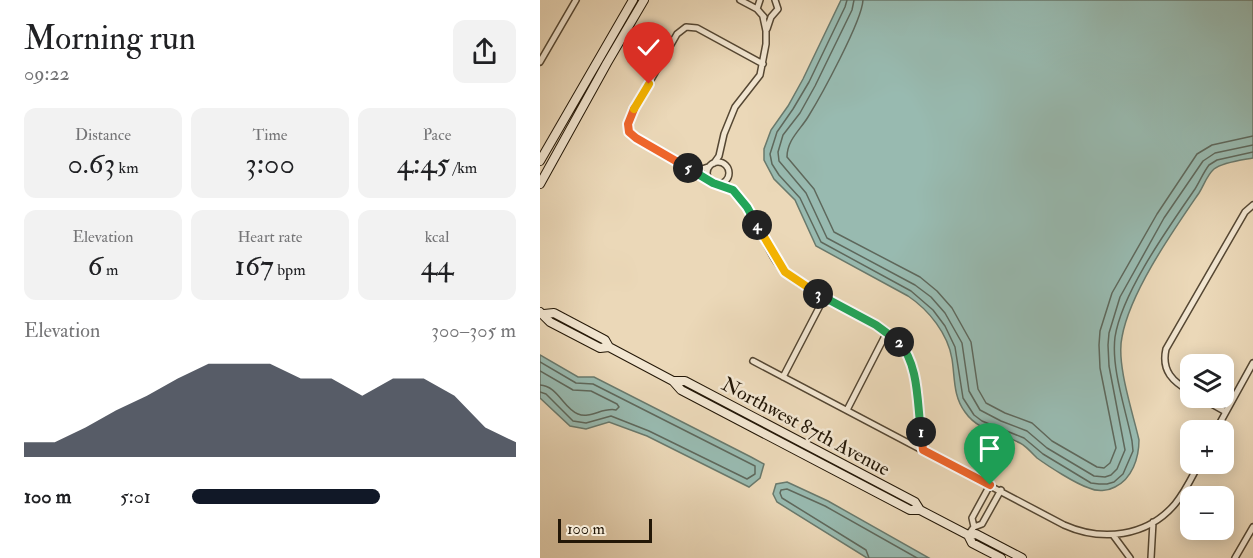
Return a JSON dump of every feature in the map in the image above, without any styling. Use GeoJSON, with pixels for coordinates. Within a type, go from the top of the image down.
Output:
{"type":"FeatureCollection","features":[{"type":"Feature","properties":{"kind":"street"},"geometry":{"type":"LineString","coordinates":[[540,62],[576,0]]}},
{"type":"Feature","properties":{"kind":"street"},"geometry":{"type":"LineString","coordinates":[[540,161],[633,0]]}},
{"type":"Feature","properties":{"kind":"street"},"geometry":{"type":"LineString","coordinates":[[540,184],[644,0]]}},
{"type":"Feature","properties":{"kind":"street"},"geometry":{"type":"LineString","coordinates":[[740,0],[757,9],[763,17],[766,31]]}},
{"type":"Feature","properties":{"kind":"street"},"geometry":{"type":"LineString","coordinates":[[757,9],[760,0]]}},
{"type":"Feature","properties":{"kind":"street"},"geometry":{"type":"LineString","coordinates":[[688,168],[699,170],[708,168],[714,163],[721,150],[724,134],[735,107],[757,80],[763,64],[766,31],[771,17],[777,12],[778,1]]}},
{"type":"Feature","properties":{"kind":"street"},"geometry":{"type":"LineString","coordinates":[[763,17],[771,17]]}},
{"type":"Feature","properties":{"kind":"street"},"geometry":{"type":"LineString","coordinates":[[733,190],[710,181],[636,138],[629,132],[628,120],[677,34],[686,27],[698,28],[763,64]]}},
{"type":"Feature","properties":{"kind":"street"},"geometry":{"type":"LineString","coordinates":[[721,150],[733,190],[747,207],[785,272],[807,288],[887,332],[906,351],[911,363],[923,450]]}},
{"type":"Feature","properties":{"kind":"street"},"geometry":{"type":"LineString","coordinates":[[714,163],[721,162],[726,167]]}},
{"type":"Feature","properties":{"kind":"street"},"geometry":{"type":"LineString","coordinates":[[708,168],[707,174],[710,181]]}},
{"type":"Feature","properties":{"kind":"street"},"geometry":{"type":"LineString","coordinates":[[720,184],[728,177]]}},
{"type":"Feature","properties":{"kind":"street"},"geometry":{"type":"LineString","coordinates":[[1180,385],[1168,373],[1164,359],[1166,349],[1250,206]]}},
{"type":"Feature","properties":{"kind":"street"},"geometry":{"type":"LineString","coordinates":[[783,377],[824,298]]}},
{"type":"Feature","properties":{"kind":"street","name":"Northwest 87th Avenue"},"geometry":{"type":"LineString","coordinates":[[542,313],[550,322],[600,348],[609,347],[673,381],[681,390],[910,510],[920,510],[968,535],[976,534],[1022,558]]}},
{"type":"Feature","properties":{"kind":"street"},"geometry":{"type":"LineString","coordinates":[[847,410],[887,332]]}},
{"type":"Feature","properties":{"kind":"street"},"geometry":{"type":"LineString","coordinates":[[753,361],[1073,528],[1099,535],[1113,535],[1137,530],[1153,522],[1177,502],[1193,474]]}},
{"type":"Feature","properties":{"kind":"street"},"geometry":{"type":"LineString","coordinates":[[1222,420],[1253,363]]}},
{"type":"Feature","properties":{"kind":"street"},"geometry":{"type":"LineString","coordinates":[[1219,408],[1226,412]]}},
{"type":"Feature","properties":{"kind":"street"},"geometry":{"type":"LineString","coordinates":[[974,526],[972,518],[990,485]]}},
{"type":"Feature","properties":{"kind":"street"},"geometry":{"type":"LineString","coordinates":[[968,535],[974,526],[982,524],[1000,490]]}},
{"type":"Feature","properties":{"kind":"street"},"geometry":{"type":"LineString","coordinates":[[982,499],[993,504]]}},
{"type":"Feature","properties":{"kind":"street"},"geometry":{"type":"LineString","coordinates":[[1151,558],[1153,522]]}},
{"type":"Feature","properties":{"kind":"street"},"geometry":{"type":"LineString","coordinates":[[1235,558],[1253,527]]}},
{"type":"Feature","properties":{"kind":"street","name":"Northwest 87th Avenue"},"geometry":{"type":"LineString","coordinates":[[968,535],[972,543],[1001,558]]}},
{"type":"Feature","properties":{"kind":"street"},"geometry":{"type":"LineString","coordinates":[[1113,535],[1130,558]]}},
{"type":"Feature","properties":{"kind":"water"},"geometry":{"type":"Polygon","coordinates":[[[841,0],[1253,0],[1253,158],[1227,163],[1212,171],[1207,177],[1154,262],[1134,301],[1122,337],[1121,361],[1139,447],[1130,473],[1115,487],[1099,490],[1083,486],[1037,458],[1022,444],[983,428],[970,418],[958,400],[950,350],[942,332],[930,315],[908,296],[816,246],[795,200],[774,179],[764,160],[764,149],[771,130],[803,79],[841,0]]]}},
{"type":"Feature","properties":{"kind":"water"},"geometry":{"type":"Polygon","coordinates":[[[540,355],[578,377],[594,377],[764,464],[760,478],[749,487],[647,436],[609,422],[586,429],[570,426],[540,398],[540,355]]]}},
{"type":"Feature","properties":{"kind":"water"},"geometry":{"type":"Polygon","coordinates":[[[787,482],[828,501],[929,558],[867,558],[777,502],[773,494],[776,484],[787,482]]]}},
{"type":"Feature","properties":{"kind":"route"},"geometry":{"type":"LineString","coordinates":[[649,84],[628,120],[629,132],[695,173],[733,190],[747,207],[785,272],[807,288],[876,325],[898,342],[906,351],[911,363],[923,450],[990,485]]}}]}
